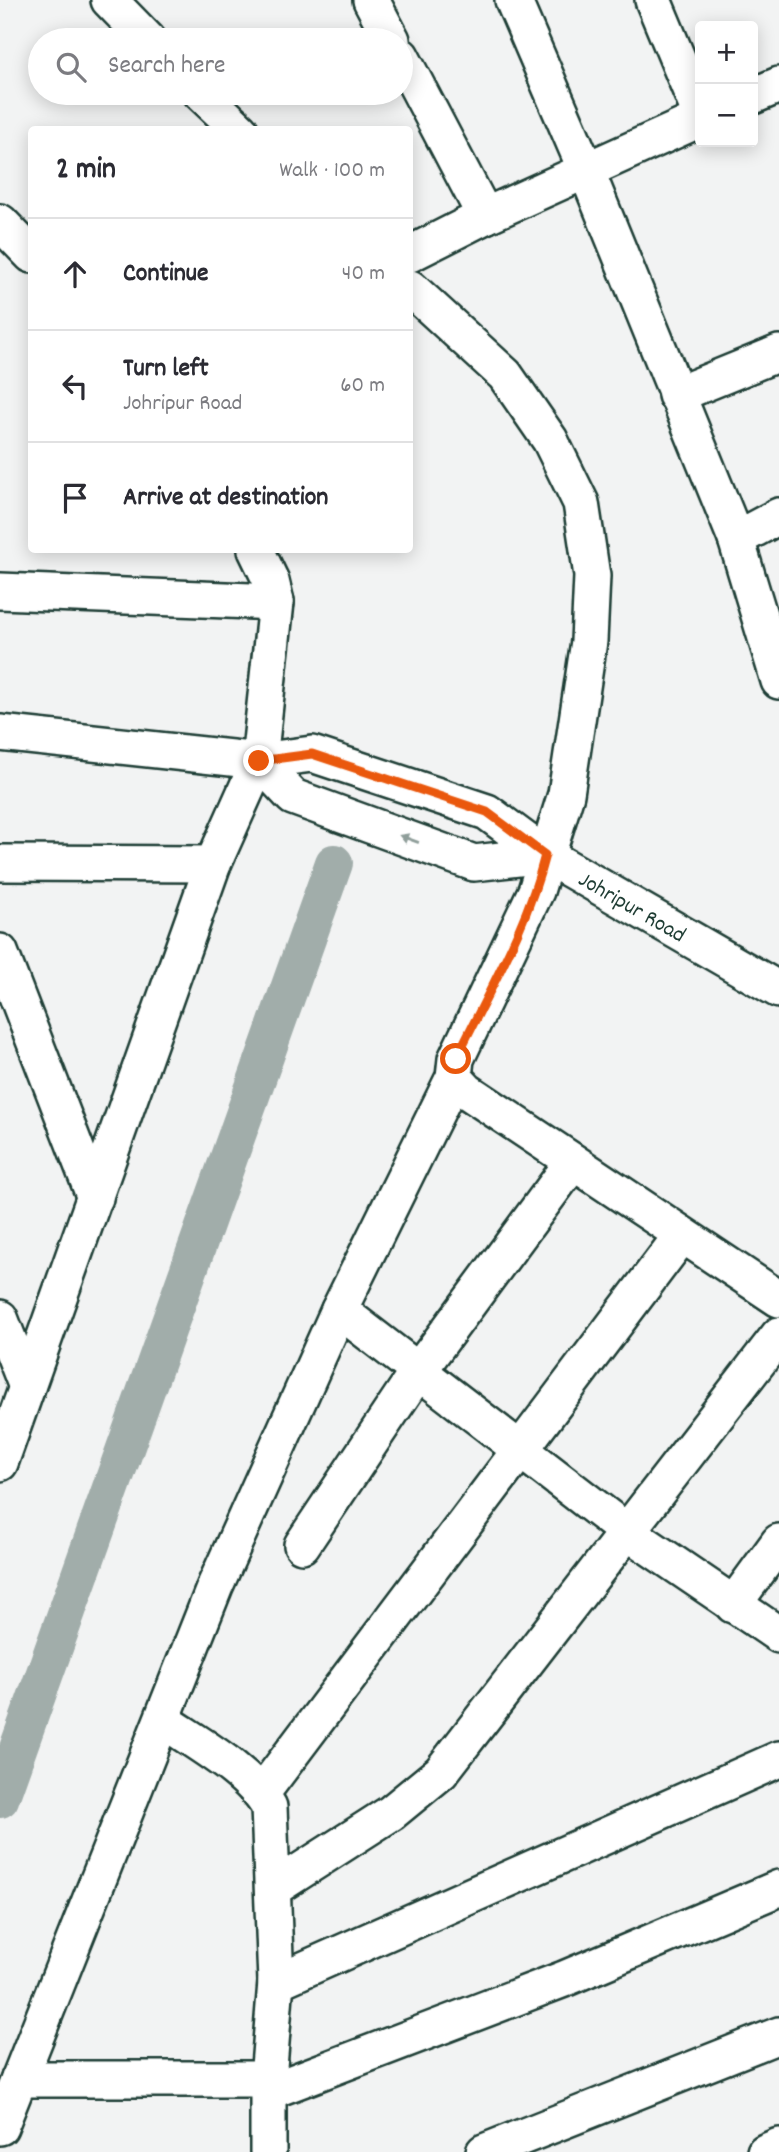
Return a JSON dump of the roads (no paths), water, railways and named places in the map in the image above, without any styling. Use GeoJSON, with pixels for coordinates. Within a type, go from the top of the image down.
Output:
{"type":"FeatureCollection","features":[{"type":"Feature","properties":{"kind":"street"},"geometry":{"type":"LineString","coordinates":[[109,0],[136,28]]}},
{"type":"Feature","properties":{"kind":"street"},"geometry":{"type":"LineString","coordinates":[[371,0],[386,28]]}},
{"type":"Feature","properties":{"kind":"street"},"geometry":{"type":"LineString","coordinates":[[513,0],[586,170],[736,539],[777,660]]}},
{"type":"Feature","properties":{"kind":"street"},"geometry":{"type":"LineString","coordinates":[[653,0],[695,101]]}},
{"type":"Feature","properties":{"kind":"street"},"geometry":{"type":"LineString","coordinates":[[413,79],[485,216]]}},
{"type":"Feature","properties":{"kind":"street"},"geometry":{"type":"LineString","coordinates":[[758,94],[779,85]]}},
{"type":"Feature","properties":{"kind":"street"},"geometry":{"type":"LineString","coordinates":[[214,105],[236,126]]}},
{"type":"Feature","properties":{"kind":"street"},"geometry":{"type":"LineString","coordinates":[[413,252],[485,216],[695,121]]}},
{"type":"Feature","properties":{"kind":"street"},"geometry":{"type":"LineString","coordinates":[[0,222],[28,251]]}},
{"type":"Feature","properties":{"kind":"street"},"geometry":{"type":"LineString","coordinates":[[0,2127],[215,1586],[339,1310],[454,1077],[456,1059],[524,920],[536,891],[566,793],[589,641],[592,576],[581,503],[550,440],[505,375],[413,291]]}},
{"type":"Feature","properties":{"kind":"street"},"geometry":{"type":"LineString","coordinates":[[676,395],[779,353]]}},
{"type":"Feature","properties":{"kind":"street"},"geometry":{"type":"LineString","coordinates":[[736,539],[779,516]]}},
{"type":"Feature","properties":{"kind":"street"},"geometry":{"type":"LineString","coordinates":[[0,1463],[213,864],[259,761],[276,603],[271,581],[257,553]]}},
{"type":"Feature","properties":{"kind":"street"},"geometry":{"type":"LineString","coordinates":[[0,591],[276,603]]}},
{"type":"Feature","properties":{"kind":"street","name":"Johripur Road"},"geometry":{"type":"LineString","coordinates":[[0,733],[259,761],[312,754],[487,812],[545,855],[779,990]]}},
{"type":"Feature","properties":{"kind":"street"},"geometry":{"type":"LineString","coordinates":[[259,761],[293,797],[474,863],[545,855]]}},
{"type":"Feature","properties":{"kind":"street"},"geometry":{"type":"LineString","coordinates":[[0,863],[213,864]]}},
{"type":"Feature","properties":{"kind":"street"},"geometry":{"type":"LineString","coordinates":[[0,952],[95,1198]]}},
{"type":"Feature","properties":{"kind":"street"},"geometry":{"type":"LineString","coordinates":[[454,1077],[467,1091],[779,1300]]}},
{"type":"Feature","properties":{"kind":"street"},"geometry":{"type":"LineString","coordinates":[[302,1545],[417,1373],[573,1162]]}},
{"type":"Feature","properties":{"kind":"street"},"geometry":{"type":"LineString","coordinates":[[261,1794],[682,1235]]}},
{"type":"Feature","properties":{"kind":"street"},"geometry":{"type":"LineString","coordinates":[[339,1310],[417,1373],[626,1531],[779,1635]]}},
{"type":"Feature","properties":{"kind":"street"},"geometry":{"type":"LineString","coordinates":[[2,1331],[27,1387]]}},
{"type":"Feature","properties":{"kind":"street"},"geometry":{"type":"LineString","coordinates":[[274,1888],[391,1813],[442,1772],[779,1335]]}},
{"type":"Feature","properties":{"kind":"street"},"geometry":{"type":"LineString","coordinates":[[733,1605],[779,1542]]}},
{"type":"Feature","properties":{"kind":"street"},"geometry":{"type":"LineString","coordinates":[[163,1720],[261,1794],[271,1821],[276,1982],[268,2085],[268,2152]]}},
{"type":"Feature","properties":{"kind":"street"},"geometry":{"type":"LineString","coordinates":[[276,1982],[779,1759]]}},
{"type":"Feature","properties":{"kind":"street"},"geometry":{"type":"LineString","coordinates":[[19,2079],[268,2085],[564,1979],[779,1888]]}},
{"type":"Feature","properties":{"kind":"street"},"geometry":{"type":"LineString","coordinates":[[484,2152],[779,2035]]}},
{"type":"Feature","properties":{"kind":"street"},"geometry":{"type":"LineString","coordinates":[[765,2152],[779,2146]]}},
{"type":"Feature","properties":{"kind":"waterway"},"geometry":{"type":"LineString","coordinates":[[0,1799],[334,863]]}}]}
